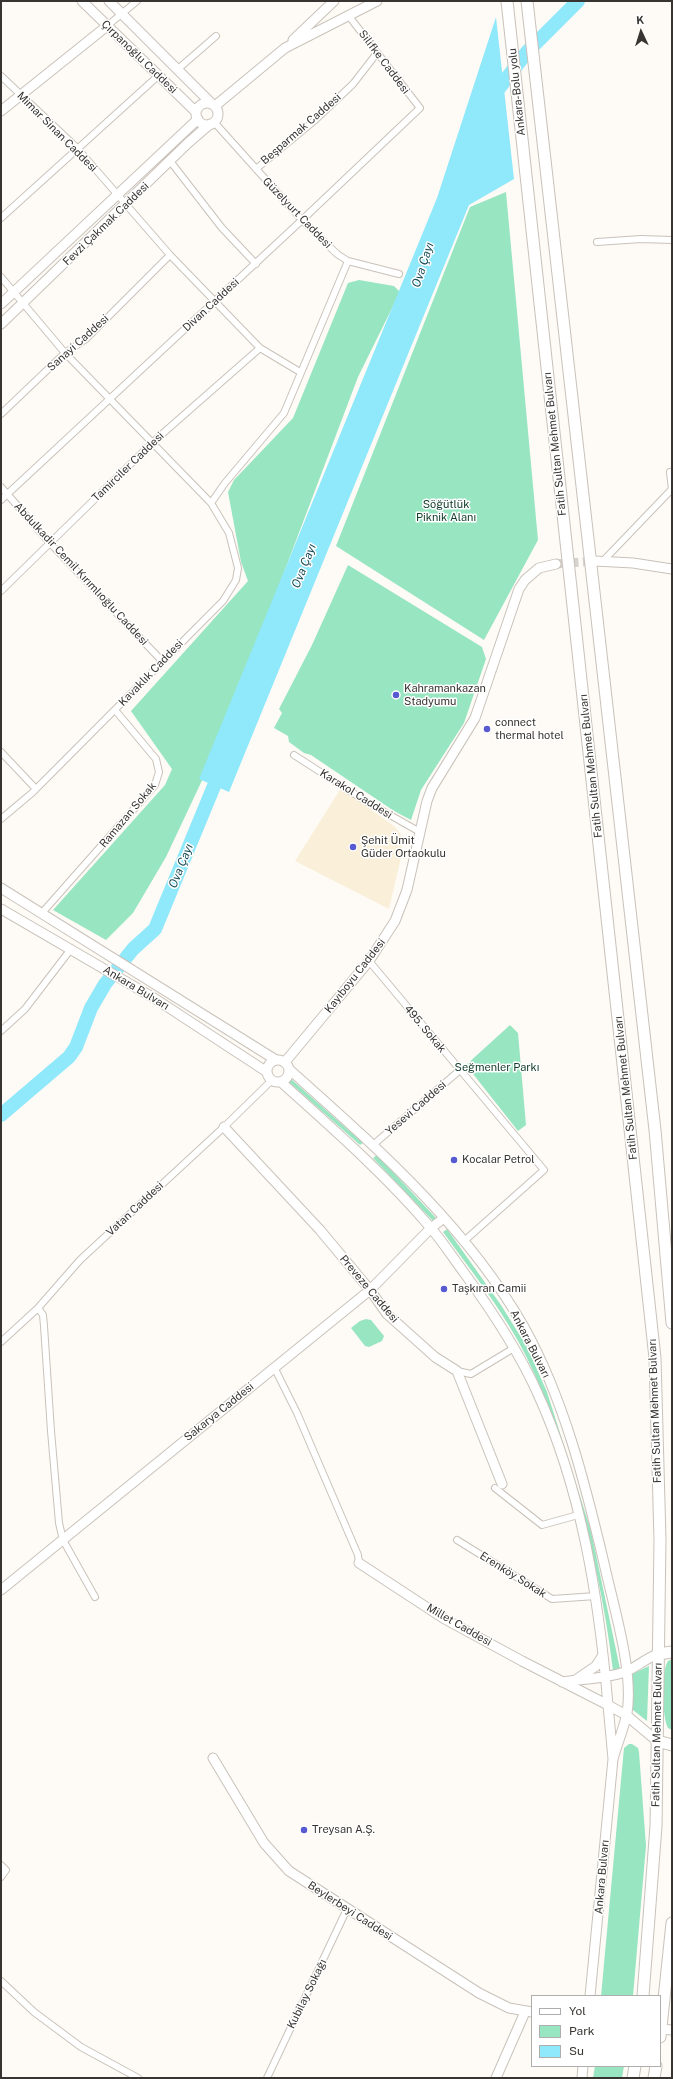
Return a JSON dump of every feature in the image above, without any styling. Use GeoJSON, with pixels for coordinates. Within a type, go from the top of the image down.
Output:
{"type":"FeatureCollection","features":[{"type":"Feature","properties":{"kind":"highway","name":"Ankara-Bolu yolu"},"geometry":{"type":"LineString","coordinates":[[507,1],[526,184]]}},
{"type":"Feature","properties":{"kind":"highway","name":"Ankara-Bolu yolu"},"geometry":{"type":"LineString","coordinates":[[527,1],[544,166]]}},
{"type":"Feature","properties":{"kind":"highway","name":"Fatih Sultan Mehmet Bulvarı"},"geometry":{"type":"LineString","coordinates":[[544,166],[655,1130],[672,1323]]}},
{"type":"Feature","properties":{"kind":"highway","name":"Fatih Sultan Mehmet Bulvarı"},"geometry":{"type":"LineString","coordinates":[[526,184],[655,1358],[660,1540],[657,1741],[654,1857],[643,1995]]}},
{"type":"Feature","properties":{"kind":"highway"},"geometry":{"type":"LineString","coordinates":[[658,1654],[672,1652]]}},
{"type":"Feature","properties":{"kind":"highway"},"geometry":{"type":"LineString","coordinates":[[657,1741],[672,1745]]}},
{"type":"Feature","properties":{"kind":"highway"},"geometry":{"type":"LineString","coordinates":[[664,2032],[672,1923]]}},
{"type":"Feature","properties":{"kind":"highway"},"geometry":{"type":"LineString","coordinates":[[633,2078],[635,2067]]}},
{"type":"Feature","properties":{"kind":"highway"},"geometry":{"type":"LineString","coordinates":[[654,2078],[656,2067]]}},
{"type":"Feature","properties":{"kind":"main road","name":"Çırpanoğlu Caddesi"},"geometry":{"type":"LineString","coordinates":[[82,1],[197,116]]}},
{"type":"Feature","properties":{"kind":"main road","name":"Çırpanoğlu Caddesi"},"geometry":{"type":"LineString","coordinates":[[109,1],[214,105]]}},
{"type":"Feature","properties":{"kind":"main road"},"geometry":{"type":"LineString","coordinates":[[214,105],[218,113],[212,123],[203,124],[197,116],[202,104],[214,105],[285,48],[334,1]]}},
{"type":"Feature","properties":{"kind":"main road"},"geometry":{"type":"LineString","coordinates":[[285,48],[377,1]]}},
{"type":"Feature","properties":{"kind":"main road"},"geometry":{"type":"LineString","coordinates":[[1,111],[20,94],[73,55],[107,26]]}},
{"type":"Feature","properties":{"kind":"main road","name":"Fevzi Çakmak Caddesi"},"geometry":{"type":"LineString","coordinates":[[1,304],[118,196],[197,116]]}},
{"type":"Feature","properties":{"kind":"main road","name":"Fevzi Çakmak Caddesi"},"geometry":{"type":"LineString","coordinates":[[1,324],[170,161],[212,123]]}},
{"type":"Feature","properties":{"kind":"main road"},"geometry":{"type":"LineString","coordinates":[[599,561],[633,563],[672,569]]}},
{"type":"Feature","properties":{"kind":"main road","name":"Kayıboyu Caddesi"},"geometry":{"type":"LineString","coordinates":[[284,1064],[369,961],[387,935],[401,908],[407,890],[425,806],[432,788],[475,718],[519,589],[525,580],[539,568],[556,564]]}},
{"type":"Feature","properties":{"kind":"main road"},"geometry":{"type":"LineString","coordinates":[[1,888],[41,914]]}},
{"type":"Feature","properties":{"kind":"main road","name":"Ankara Bulvarı"},"geometry":{"type":"LineString","coordinates":[[1,909],[154,998],[273,1078],[360,1155],[408,1202],[431,1228],[514,1348],[543,1405],[568,1476],[596,1596],[606,1678],[613,1759],[590,1995]]}},
{"type":"Feature","properties":{"kind":"main road","name":"Ankara Bulvarı"},"geometry":{"type":"LineString","coordinates":[[41,914],[94,944],[284,1064],[373,1145],[444,1218],[516,1314],[537,1352],[550,1382],[591,1508],[627,1671],[626,1715],[613,1759]]}},
{"type":"Feature","properties":{"kind":"main road"},"geometry":{"type":"LineString","coordinates":[[284,1064],[288,1076],[273,1078],[269,1066],[284,1064]]}},
{"type":"Feature","properties":{"kind":"main road","name":"Preveze Caddesi"},"geometry":{"type":"LineString","coordinates":[[224,1127],[320,1230],[370,1290],[387,1314],[435,1357],[457,1371]]}},
{"type":"Feature","properties":{"kind":"main road"},"geometry":{"type":"LineString","coordinates":[[360,1155],[373,1145]]}},
{"type":"Feature","properties":{"kind":"main road","name":"Sakarya Caddesi"},"geometry":{"type":"LineString","coordinates":[[1,1590],[370,1290],[431,1228],[444,1218]]}},
{"type":"Feature","properties":{"kind":"main road"},"geometry":{"type":"LineString","coordinates":[[457,1371],[499,1486]]}},
{"type":"Feature","properties":{"kind":"main road","name":"Millet Caddesi"},"geometry":{"type":"LineString","coordinates":[[359,1563],[443,1618],[608,1705]]}},
{"type":"Feature","properties":{"kind":"main road"},"geometry":{"type":"LineString","coordinates":[[562,1682],[606,1678],[627,1671],[647,1658],[658,1654]]}},
{"type":"Feature","properties":{"kind":"main road"},"geometry":{"type":"LineString","coordinates":[[575,1680],[596,1666],[603,1655]]}},
{"type":"Feature","properties":{"kind":"main road"},"geometry":{"type":"LineString","coordinates":[[608,1705],[626,1715],[657,1741]]}},
{"type":"Feature","properties":{"kind":"main road","name":"Beylerbeyi Caddesi"},"geometry":{"type":"LineString","coordinates":[[213,1758],[252,1826],[273,1855],[289,1871],[495,2003],[529,2012]]}},
{"type":"Feature","properties":{"kind":"main road"},"geometry":{"type":"LineString","coordinates":[[496,2078],[529,2012]]}},
{"type":"Feature","properties":{"kind":"main road"},"geometry":{"type":"LineString","coordinates":[[582,2078],[583,2067]]}},
{"type":"Feature","properties":{"kind":"street"},"geometry":{"type":"LineString","coordinates":[[107,26],[137,1]]}},
{"type":"Feature","properties":{"kind":"street","name":"Silifke Caddesi"},"geometry":{"type":"LineString","coordinates":[[348,15],[420,108]]}},
{"type":"Feature","properties":{"kind":"street"},"geometry":{"type":"LineString","coordinates":[[178,69],[216,36]]}},
{"type":"Feature","properties":{"kind":"street","name":"Beşparmak Caddesi"},"geometry":{"type":"LineString","coordinates":[[256,169],[314,121],[353,84],[377,52]]}},
{"type":"Feature","properties":{"kind":"street","name":"Mimar Sinan Caddesi"},"geometry":{"type":"LineString","coordinates":[[1,76],[77,148],[170,255],[260,348],[300,372]]}},
{"type":"Feature","properties":{"kind":"street"},"geometry":{"type":"LineString","coordinates":[[1,218],[158,76]]}},
{"type":"Feature","properties":{"kind":"street","name":"Divan Caddesi"},"geometry":{"type":"LineString","coordinates":[[1,500],[256,264],[420,108]]}},
{"type":"Feature","properties":{"kind":"street","name":"Güzelyurt Caddesi"},"geometry":{"type":"LineString","coordinates":[[212,123],[302,220],[337,254],[348,261],[399,274]]}},
{"type":"Feature","properties":{"kind":"street"},"geometry":{"type":"LineString","coordinates":[[170,161],[222,228],[256,264]]}},
{"type":"Feature","properties":{"kind":"street"},"geometry":{"type":"LineString","coordinates":[[597,242],[640,239],[672,240]]}},
{"type":"Feature","properties":{"kind":"street","name":"Sanayi Caddesi"},"geometry":{"type":"LineString","coordinates":[[1,414],[65,353],[86,339],[170,255]]}},
{"type":"Feature","properties":{"kind":"street"},"geometry":{"type":"LineString","coordinates":[[211,503],[225,483],[284,413],[348,261]]}},
{"type":"Feature","properties":{"kind":"street","name":"Kavaklık Caddesi"},"geometry":{"type":"LineString","coordinates":[[1,277],[65,353],[109,400],[153,442],[211,503],[229,533],[238,568],[236,580],[223,601],[36,789],[1,819]]}},
{"type":"Feature","properties":{"kind":"street","name":"Tamirciler Caddesi"},"geometry":{"type":"LineString","coordinates":[[1,591],[153,442],[260,348]]}},
{"type":"Feature","properties":{"kind":"street"},"geometry":{"type":"LineString","coordinates":[[599,561],[672,489],[671,472]]}},
{"type":"Feature","properties":{"kind":"street","name":"Abdulkadir Cemil Kırımlıoğlu Caddesi"},"geometry":{"type":"LineString","coordinates":[[1,487],[50,543],[162,661]]}},
{"type":"Feature","properties":{"kind":"street","name":"Ramazan Sokak"},"geometry":{"type":"LineString","coordinates":[[41,914],[156,785],[159,772],[156,759],[115,710]]}},
{"type":"Feature","properties":{"kind":"street"},"geometry":{"type":"LineString","coordinates":[[1,752],[36,789]]}},
{"type":"Feature","properties":{"kind":"street","name":"Karakol Caddesi"},"geometry":{"type":"LineString","coordinates":[[294,755],[367,802],[420,832]]}},
{"type":"Feature","properties":{"kind":"street"},"geometry":{"type":"LineString","coordinates":[[1,1031],[25,1009],[71,949]]}},
{"type":"Feature","properties":{"kind":"street","name":"495. Sokak"},"geometry":{"type":"LineString","coordinates":[[369,961],[544,1170],[463,1242]]}},
{"type":"Feature","properties":{"kind":"street","name":"Yesevi Caddesi"},"geometry":{"type":"LineString","coordinates":[[373,1145],[460,1070]]}},
{"type":"Feature","properties":{"kind":"street","name":"Vatan Caddesi"},"geometry":{"type":"LineString","coordinates":[[1,1342],[38,1308],[80,1260],[224,1127],[273,1078]]}},
{"type":"Feature","properties":{"kind":"street"},"geometry":{"type":"LineString","coordinates":[[38,1308],[43,1315],[51,1431],[62,1540],[95,1597]]}},
{"type":"Feature","properties":{"kind":"street"},"geometry":{"type":"LineString","coordinates":[[457,1371],[471,1374],[514,1348]]}},
{"type":"Feature","properties":{"kind":"street"},"geometry":{"type":"LineString","coordinates":[[274,1367],[297,1413],[358,1555],[359,1563]]}},
{"type":"Feature","properties":{"kind":"street"},"geometry":{"type":"LineString","coordinates":[[499,1486],[542,1525],[578,1516]]}},
{"type":"Feature","properties":{"kind":"street","name":"Erenköy Sokak"},"geometry":{"type":"LineString","coordinates":[[457,1540],[552,1599],[596,1596]]}},
{"type":"Feature","properties":{"kind":"street"},"geometry":{"type":"LineString","coordinates":[[1,1865],[6,1870],[1,1877]]}},
{"type":"Feature","properties":{"kind":"street","name":"Kubilay Sokağı"},"geometry":{"type":"LineString","coordinates":[[267,2078],[348,1909]]}},
{"type":"Feature","properties":{"kind":"street"},"geometry":{"type":"LineString","coordinates":[[1,1981],[34,2012],[81,2047],[138,2078]]}},
{"type":"Feature","properties":{"kind":"shaded area","name":"Şehit Ümit Güder Ortaokulu"},"geometry":{"type":"Polygon","coordinates":[[[341,788],[394,826],[401,834],[402,853],[389,909],[295,861],[341,788]]]}},
{"type":"Feature","properties":{"kind":"green space","name":"Söğütlük Piknik Alanı"},"geometry":{"type":"Polygon","coordinates":[[[506,192],[538,540],[484,640],[336,546],[470,207],[506,192]]]}},
{"type":"Feature","properties":{"kind":"green space"},"geometry":{"type":"Polygon","coordinates":[[[359,280],[394,286],[400,292],[358,377],[250,662],[206,772],[166,857],[133,913],[106,940],[53,910],[165,785],[172,769],[131,711],[248,581],[241,562],[228,492],[234,480],[293,418],[348,283],[359,280]]]}},
{"type":"Feature","properties":{"kind":"green space"},"geometry":{"type":"Polygon","coordinates":[[[348,565],[482,647],[486,659],[464,723],[421,790],[411,820],[394,811],[311,755],[304,753],[289,742],[288,736],[274,728],[282,713],[279,709],[312,645],[348,565]]]}},
{"type":"Feature","properties":{"kind":"green space","name":"Seğmenler Parkı"},"geometry":{"type":"Polygon","coordinates":[[[510,1025],[518,1033],[526,1125],[518,1131],[466,1065],[510,1025]]]}},
{"type":"Feature","properties":{"kind":"green space"},"geometry":{"type":"Polygon","coordinates":[[[291,1079],[363,1143],[360,1145],[289,1082],[291,1079]]]}},
{"type":"Feature","properties":{"kind":"green space"},"geometry":{"type":"Polygon","coordinates":[[[377,1155],[436,1218],[433,1221],[373,1158],[377,1155]]]}},
{"type":"Feature","properties":{"kind":"green space"},"geometry":{"type":"Polygon","coordinates":[[[447,1229],[501,1305],[527,1347],[547,1392],[591,1531],[620,1669],[613,1671],[606,1621],[591,1548],[571,1476],[548,1407],[527,1357],[518,1341],[492,1299],[443,1232],[447,1229]]]}},
{"type":"Feature","properties":{"kind":"green space"},"geometry":{"type":"Polygon","coordinates":[[[366,1319],[371,1320],[384,1336],[382,1341],[369,1347],[365,1346],[351,1328],[360,1321],[366,1319]]]}},
{"type":"Feature","properties":{"kind":"green space"},"geometry":{"type":"Polygon","coordinates":[[[672,1659],[672,1730],[668,1728],[664,1715],[663,1684],[666,1666],[668,1661],[672,1659]]]}},
{"type":"Feature","properties":{"kind":"green space"},"geometry":{"type":"Polygon","coordinates":[[[649,1666],[647,1721],[633,1710],[630,1675],[649,1666]]]}},
{"type":"Feature","properties":{"kind":"green space"},"geometry":{"type":"Polygon","coordinates":[[[629,1744],[632,1744],[638,1748],[639,1752],[646,1846],[633,1995],[601,1995],[624,1748],[629,1744]]]}},
{"type":"Feature","properties":{"kind":"green space"},"geometry":{"type":"Polygon","coordinates":[[[595,2067],[624,2067],[622,2078],[593,2078],[595,2067]]]}},
{"type":"Feature","properties":{"kind":"water"},"geometry":{"type":"Polygon","coordinates":[[[496,17],[514,179],[469,205],[229,792],[199,779],[437,198],[496,17]]]}},
{"type":"Feature","properties":{"kind":"waterway","name":"Ova Çayı"},"geometry":{"type":"LineString","coordinates":[[493,96],[527,52],[578,1]]}},
{"type":"Feature","properties":{"kind":"waterway","name":"Ova Çayı"},"geometry":{"type":"LineString","coordinates":[[1,1115],[69,1057],[76,1047],[91,1008],[105,984],[133,949],[155,929],[221,769]]}},
{"type":"Feature","properties":{"kind":"tunnel"},"geometry":{"type":"LineString","coordinates":[[556,564],[595,561]]}},
{"type":"Feature","properties":{"kind":"place","name":"Kahramankazan Stadyumu"},"geometry":{"type":"Point","coordinates":[396,695]}},
{"type":"Feature","properties":{"kind":"place","name":"connect thermal hotel"},"geometry":{"type":"Point","coordinates":[487,729]}},
{"type":"Feature","properties":{"kind":"place","name":"Şehit Ümit Güder Ortaokulu"},"geometry":{"type":"Point","coordinates":[353,847]}},
{"type":"Feature","properties":{"kind":"place","name":"Kocalar Petrol"},"geometry":{"type":"Point","coordinates":[454,1160]}},
{"type":"Feature","properties":{"kind":"place","name":"Taşkıran Camii"},"geometry":{"type":"Point","coordinates":[444,1289]}},
{"type":"Feature","properties":{"kind":"place","name":"Treysan A.Ş."},"geometry":{"type":"Point","coordinates":[304,1830]}}]}
